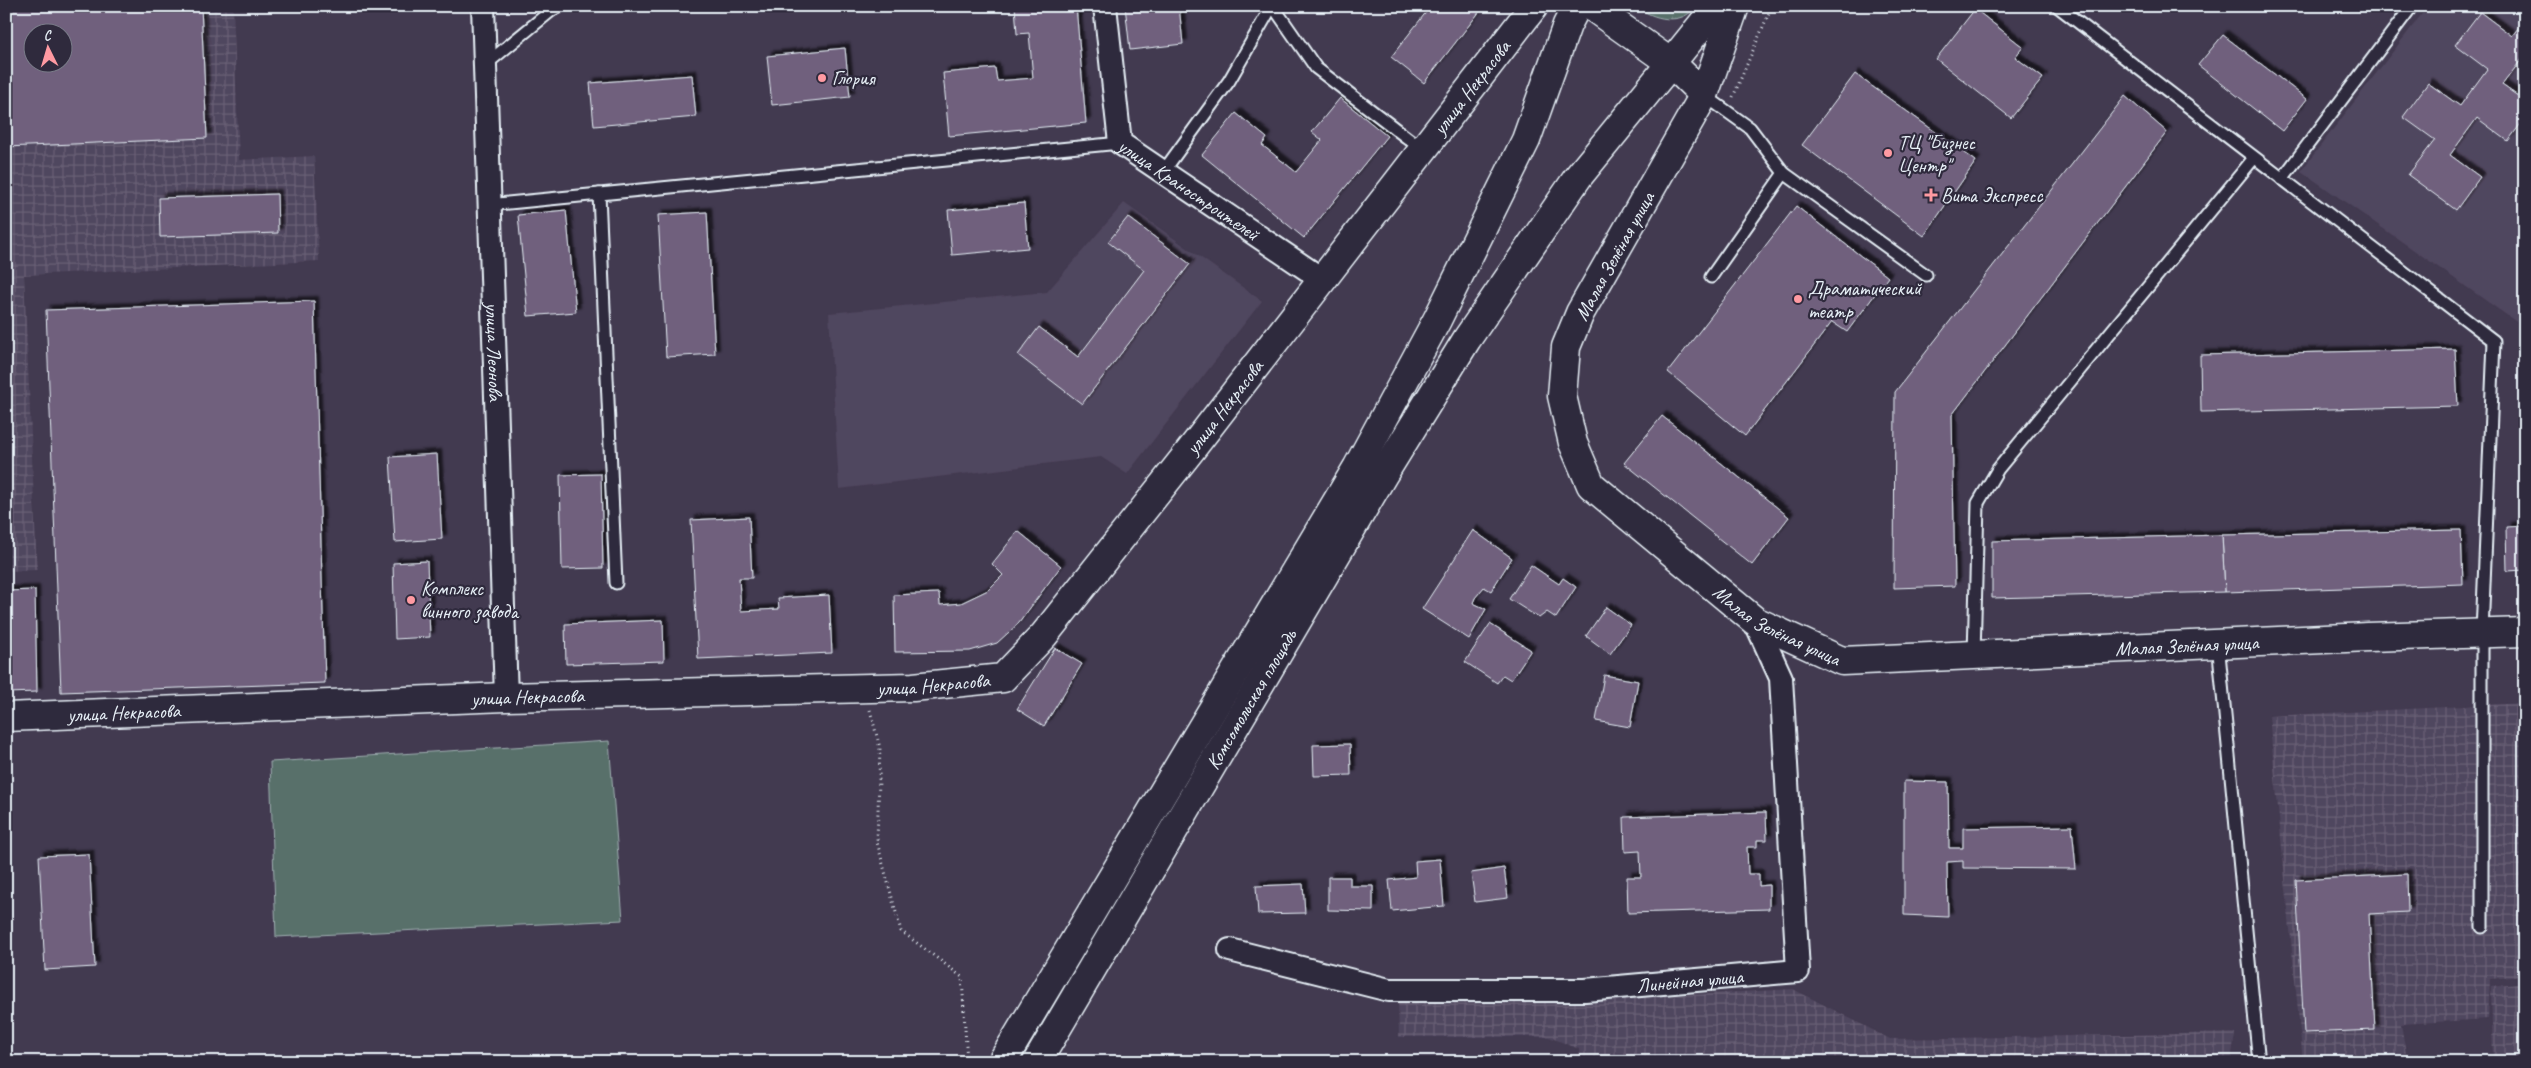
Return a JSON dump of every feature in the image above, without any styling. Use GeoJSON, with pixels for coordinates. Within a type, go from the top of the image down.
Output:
{"type":"FeatureCollection","features":[{"type":"Feature","properties":{"kind":"street","name":"улица Леонова"},"geometry":{"type":"LineString","coordinates":[[483,6],[488,205],[506,698]]}},
{"type":"Feature","properties":{"kind":"street","name":"улица Краностроителей"},"geometry":{"type":"LineString","coordinates":[[1105,6],[1120,143],[1323,280]]}},
{"type":"Feature","properties":{"kind":"street","name":"улица Некрасова"},"geometry":{"type":"LineString","coordinates":[[6,717],[506,698],[863,688],[964,684],[1002,678],[1044,635],[1323,280],[1534,6]]}},
{"type":"Feature","properties":{"kind":"street"},"geometry":{"type":"LineString","coordinates":[[1002,1062],[1357,468],[1432,329],[1526,140],[1567,24],[1577,6]]}},
{"type":"Feature","properties":{"kind":"street"},"geometry":{"type":"LineString","coordinates":[[1591,6],[1671,63],[1704,95]]}},
{"type":"Feature","properties":{"kind":"street"},"geometry":{"type":"LineString","coordinates":[[1671,63],[1717,6]]}},
{"type":"Feature","properties":{"kind":"street","name":"Малая Зелёная улица"},"geometry":{"type":"LineString","coordinates":[[1734,6],[1704,95],[1580,313],[1566,347],[1562,396],[1573,443],[1592,485],[1755,622],[1842,661],[2218,643],[2525,632]]}},
{"type":"Feature","properties":{"kind":"street","name":"Комсомольская площадь"},"geometry":{"type":"LineString","coordinates":[[1037,1062],[1372,492],[1467,339],[1578,177],[1671,63]]}},
{"type":"Feature","properties":{"kind":"street","name":"Линейная улица"},"geometry":{"type":"LineString","coordinates":[[1230,950],[1389,990],[1585,990],[1798,971],[1780,678],[1755,622]]}},
{"type":"Feature","properties":{"kind":"lane"},"geometry":{"type":"LineString","coordinates":[[540,6],[541,19]]}},
{"type":"Feature","properties":{"kind":"lane"},"geometry":{"type":"LineString","coordinates":[[484,65],[560,6]]}},
{"type":"Feature","properties":{"kind":"lane"},"geometry":{"type":"LineString","coordinates":[[1163,172],[1229,81],[1273,6],[1316,68],[1423,150]]}},
{"type":"Feature","properties":{"kind":"lane"},"geometry":{"type":"LineString","coordinates":[[2057,6],[2494,341],[2482,633],[2482,927]]}},
{"type":"Feature","properties":{"kind":"lane"},"geometry":{"type":"LineString","coordinates":[[2282,179],[2412,6]]}},
{"type":"Feature","properties":{"kind":"lane"},"geometry":{"type":"LineString","coordinates":[[1704,95],[1750,128],[1784,173],[1926,275]]}},
{"type":"Feature","properties":{"kind":"lane"},"geometry":{"type":"LineString","coordinates":[[488,205],[1120,143]]}},
{"type":"Feature","properties":{"kind":"lane"},"geometry":{"type":"LineString","coordinates":[[1974,655],[1978,503],[1998,469],[2254,158]]}},
{"type":"Feature","properties":{"kind":"lane"},"geometry":{"type":"LineString","coordinates":[[1712,277],[1784,173]]}},
{"type":"Feature","properties":{"kind":"lane"},"geometry":{"type":"LineString","coordinates":[[599,194],[616,583]]}},
{"type":"Feature","properties":{"kind":"lane"},"geometry":{"type":"LineString","coordinates":[[2218,643],[2258,1053]]}},
{"type":"Feature","properties":{"kind":"path"},"geometry":{"type":"LineString","coordinates":[[1727,111],[1772,6]]}},
{"type":"Feature","properties":{"kind":"path"},"geometry":{"type":"LineString","coordinates":[[863,688],[880,748],[877,842],[901,931],[962,977],[967,1062]]}},
{"type":"Feature","properties":{"kind":"shaded area"},"geometry":{"type":"Polygon","coordinates":[[[6,6],[233,6],[239,160],[314,156],[319,261],[24,275],[37,570],[6,571],[6,6]]]}},
{"type":"Feature","properties":{"kind":"shaded area"},"geometry":{"type":"Polygon","coordinates":[[[2428,6],[2525,6],[2525,328],[2301,171],[2428,6]]]}},
{"type":"Feature","properties":{"kind":"shaded area"},"geometry":{"type":"Polygon","coordinates":[[[1124,203],[1262,301],[1127,474],[1101,457],[839,489],[829,313],[1047,292],[1124,203]]]}},
{"type":"Feature","properties":{"kind":"shaded area"},"geometry":{"type":"Polygon","coordinates":[[[2525,703],[2525,976],[2490,979],[2488,1019],[2401,1024],[2406,1053],[2354,1062],[2303,1062],[2269,716],[2525,703]]]}},
{"type":"Feature","properties":{"kind":"shaded area"},"geometry":{"type":"Polygon","coordinates":[[[2525,983],[2525,1062],[2493,1062],[2491,987],[2525,983]]]}},
{"type":"Feature","properties":{"kind":"shaded area"},"geometry":{"type":"Polygon","coordinates":[[[1793,989],[1890,1039],[2235,1033],[2231,1062],[1580,1062],[1579,1049],[1549,1037],[1399,1037],[1398,1001],[1537,1003],[1793,989]]]}},
{"type":"Feature","properties":{"kind":"green space"},"geometry":{"type":"Polygon","coordinates":[[[1636,6],[1696,6],[1683,17],[1667,19],[1650,14],[1636,6]]]}},
{"type":"Feature","properties":{"kind":"green space"},"geometry":{"type":"Polygon","coordinates":[[[609,741],[623,920],[276,937],[270,762],[609,741]]]}},
{"type":"Feature","properties":{"kind":"building"},"geometry":{"type":"Polygon","coordinates":[[[6,6],[201,6],[207,138],[6,147],[6,6]]]}},
{"type":"Feature","properties":{"kind":"building"},"geometry":{"type":"Polygon","coordinates":[[[1015,6],[1076,6],[1086,123],[949,136],[943,73],[995,68],[997,81],[1033,78],[1029,33],[1017,34],[1015,6]]]}},
{"type":"Feature","properties":{"kind":"building"},"geometry":{"type":"Polygon","coordinates":[[[1125,6],[1179,6],[1183,44],[1130,50],[1125,6]]]}},
{"type":"Feature","properties":{"kind":"building"},"geometry":{"type":"Polygon","coordinates":[[[1431,6],[1484,6],[1424,83],[1391,57],[1431,6]]]}},
{"type":"Feature","properties":{"kind":"building"},"geometry":{"type":"Polygon","coordinates":[[[1975,9],[2023,47],[2015,57],[2043,78],[2011,118],[1936,59],[1975,9]]]}},
{"type":"Feature","properties":{"kind":"building"},"geometry":{"type":"Polygon","coordinates":[[[2480,12],[2512,36],[2525,19],[2525,55],[2502,85],[2525,101],[2525,118],[2508,141],[2477,118],[2450,155],[2480,177],[2456,210],[2408,175],[2435,140],[2403,117],[2428,83],[2460,106],[2487,69],[2455,45],[2480,12]]]}},
{"type":"Feature","properties":{"kind":"building"},"geometry":{"type":"Polygon","coordinates":[[[2223,35],[2307,99],[2282,131],[2198,65],[2223,35]]]}},
{"type":"Feature","properties":{"kind":"building"},"geometry":{"type":"Polygon","coordinates":[[[845,48],[850,97],[772,105],[767,56],[845,48]]]}},
{"type":"Feature","properties":{"kind":"building","name":"ТЦ \"Бизнес Центр\""},"geometry":{"type":"Polygon","coordinates":[[[1855,74],[1976,161],[1924,236],[1802,145],[1855,74]]]}},
{"type":"Feature","properties":{"kind":"building"},"geometry":{"type":"Polygon","coordinates":[[[692,75],[696,117],[594,126],[590,83],[692,75]]]}},
{"type":"Feature","properties":{"kind":"building"},"geometry":{"type":"Polygon","coordinates":[[[2125,96],[2167,132],[1952,415],[1955,586],[1894,588],[1895,392],[2125,96]]]}},
{"type":"Feature","properties":{"kind":"building"},"geometry":{"type":"Polygon","coordinates":[[[1340,98],[1387,136],[1304,238],[1202,155],[1236,113],[1267,138],[1262,145],[1296,172],[1322,140],[1312,132],[1340,98]]]}},
{"type":"Feature","properties":{"kind":"building"},"geometry":{"type":"Polygon","coordinates":[[[277,194],[278,233],[160,237],[159,198],[277,194]]]}},
{"type":"Feature","properties":{"kind":"building"},"geometry":{"type":"Polygon","coordinates":[[[1024,203],[1028,248],[952,255],[948,210],[1024,203]]]}},
{"type":"Feature","properties":{"kind":"building","name":"Драматический театр"},"geometry":{"type":"Polygon","coordinates":[[[1796,206],[1888,277],[1847,332],[1832,322],[1745,436],[1668,372],[1796,206]]]}},
{"type":"Feature","properties":{"kind":"building"},"geometry":{"type":"Polygon","coordinates":[[[566,210],[576,312],[528,316],[518,215],[566,210]]]}},
{"type":"Feature","properties":{"kind":"building"},"geometry":{"type":"Polygon","coordinates":[[[707,212],[715,354],[666,357],[658,215],[707,212]]]}},
{"type":"Feature","properties":{"kind":"building"},"geometry":{"type":"Polygon","coordinates":[[[1128,217],[1190,264],[1082,404],[1018,355],[1039,327],[1078,357],[1144,270],[1108,242],[1128,217]]]}},
{"type":"Feature","properties":{"kind":"building"},"geometry":{"type":"Polygon","coordinates":[[[314,301],[325,683],[61,692],[46,310],[314,301]]]}},
{"type":"Feature","properties":{"kind":"building"},"geometry":{"type":"Polygon","coordinates":[[[2455,349],[2458,406],[2201,412],[2200,355],[2455,349]]]}},
{"type":"Feature","properties":{"kind":"building"},"geometry":{"type":"Polygon","coordinates":[[[1662,416],[1789,517],[1752,565],[1624,463],[1662,416]]]}},
{"type":"Feature","properties":{"kind":"building"},"geometry":{"type":"Polygon","coordinates":[[[437,454],[442,539],[395,542],[390,457],[437,454]]]}},
{"type":"Feature","properties":{"kind":"building"},"geometry":{"type":"Polygon","coordinates":[[[601,474],[603,568],[562,569],[560,475],[601,474]]]}},
{"type":"Feature","properties":{"kind":"building"},"geometry":{"type":"Polygon","coordinates":[[[749,517],[752,578],[739,578],[741,611],[779,609],[778,598],[829,595],[832,653],[698,659],[691,520],[749,517]]]}},
{"type":"Feature","properties":{"kind":"building"},"geometry":{"type":"Polygon","coordinates":[[[2525,526],[2525,570],[2507,571],[2506,527],[2525,526]]]}},
{"type":"Feature","properties":{"kind":"building"},"geometry":{"type":"Polygon","coordinates":[[[1473,530],[1512,558],[1491,591],[1484,587],[1475,598],[1473,603],[1486,609],[1469,639],[1422,609],[1473,530]]]}},
{"type":"Feature","properties":{"kind":"building"},"geometry":{"type":"Polygon","coordinates":[[[2461,530],[2463,584],[2225,592],[2222,535],[2461,530]]]}},
{"type":"Feature","properties":{"kind":"building"},"geometry":{"type":"Polygon","coordinates":[[[1018,531],[1061,566],[1019,623],[997,643],[970,651],[895,652],[894,595],[939,593],[940,605],[961,603],[988,590],[1003,575],[992,564],[1018,531]]]}},
{"type":"Feature","properties":{"kind":"building"},"geometry":{"type":"Polygon","coordinates":[[[2222,535],[2225,592],[1992,598],[1992,541],[2222,535]]]}},
{"type":"Feature","properties":{"kind":"building","name":"Комплекс винного завода"},"geometry":{"type":"Polygon","coordinates":[[[427,561],[430,637],[395,639],[393,563],[427,561]]]}},
{"type":"Feature","properties":{"kind":"building"},"geometry":{"type":"Polygon","coordinates":[[[1531,565],[1559,584],[1563,578],[1576,587],[1556,618],[1547,612],[1539,618],[1509,599],[1531,565]]]}},
{"type":"Feature","properties":{"kind":"building"},"geometry":{"type":"Polygon","coordinates":[[[35,590],[37,692],[6,693],[6,591],[35,590]]]}},
{"type":"Feature","properties":{"kind":"building"},"geometry":{"type":"Polygon","coordinates":[[[1606,607],[1631,625],[1610,654],[1586,636],[1606,607]]]}},
{"type":"Feature","properties":{"kind":"building"},"geometry":{"type":"Polygon","coordinates":[[[663,620],[664,661],[566,664],[565,624],[663,620]]]}},
{"type":"Feature","properties":{"kind":"building"},"geometry":{"type":"Polygon","coordinates":[[[1490,624],[1531,650],[1511,680],[1503,675],[1497,683],[1465,662],[1490,624]]]}},
{"type":"Feature","properties":{"kind":"building"},"geometry":{"type":"Polygon","coordinates":[[[1055,648],[1082,664],[1044,726],[1017,709],[1055,648]]]}},
{"type":"Feature","properties":{"kind":"building"},"geometry":{"type":"Polygon","coordinates":[[[1604,675],[1638,681],[1630,727],[1596,721],[1604,675]]]}},
{"type":"Feature","properties":{"kind":"building"},"geometry":{"type":"Polygon","coordinates":[[[1350,744],[1351,775],[1314,776],[1313,745],[1350,744]]]}},
{"type":"Feature","properties":{"kind":"building"},"geometry":{"type":"Polygon","coordinates":[[[1904,781],[1948,782],[1949,848],[1963,848],[1963,828],[2072,826],[2076,869],[1963,868],[1963,861],[1947,862],[1948,917],[1904,915],[1904,781]]]}},
{"type":"Feature","properties":{"kind":"building"},"geometry":{"type":"Polygon","coordinates":[[[1766,812],[1767,840],[1757,840],[1757,847],[1747,847],[1748,874],[1759,874],[1759,886],[1769,885],[1769,909],[1628,913],[1627,877],[1641,877],[1640,851],[1625,852],[1624,817],[1766,812]]]}},
{"type":"Feature","properties":{"kind":"building"},"geometry":{"type":"Polygon","coordinates":[[[89,854],[95,967],[45,970],[39,856],[89,854]]]}},
{"type":"Feature","properties":{"kind":"building"},"geometry":{"type":"Polygon","coordinates":[[[1440,859],[1444,906],[1392,911],[1389,880],[1416,877],[1415,861],[1440,859]]]}},
{"type":"Feature","properties":{"kind":"building"},"geometry":{"type":"Polygon","coordinates":[[[1504,868],[1508,898],[1475,902],[1471,873],[1504,868]]]}},
{"type":"Feature","properties":{"kind":"building"},"geometry":{"type":"Polygon","coordinates":[[[2407,874],[2408,912],[2369,914],[2375,1030],[2304,1033],[2296,880],[2407,874]]]}},
{"type":"Feature","properties":{"kind":"building"},"geometry":{"type":"Polygon","coordinates":[[[1328,877],[1350,877],[1350,886],[1373,886],[1373,911],[1328,910],[1328,877]]]}},
{"type":"Feature","properties":{"kind":"building"},"geometry":{"type":"Polygon","coordinates":[[[1303,884],[1305,913],[1258,914],[1256,886],[1303,884]]]}},
{"type":"Feature","properties":{"kind":"place","name":"Глория"},"geometry":{"type":"Point","coordinates":[822,78]}},
{"type":"Feature","properties":{"kind":"place","name":"ТЦ \"Бизнес Центр\""},"geometry":{"type":"Point","coordinates":[1888,153]}},
{"type":"Feature","properties":{"kind":"place","name":"Вита Экспресс"},"geometry":{"type":"Point","coordinates":[1931,195]}},
{"type":"Feature","properties":{"kind":"place","name":"Драматический театр"},"geometry":{"type":"Point","coordinates":[1798,299]}},
{"type":"Feature","properties":{"kind":"place","name":"Комплекс винного завода"},"geometry":{"type":"Point","coordinates":[411,600]}}]}
